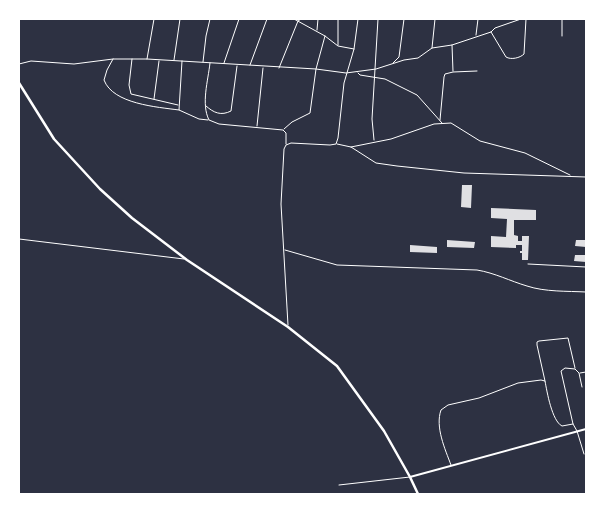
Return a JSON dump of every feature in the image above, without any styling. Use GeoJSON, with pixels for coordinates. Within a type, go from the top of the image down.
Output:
{"type":"FeatureCollection","features":[{"type":"Feature","properties":{"kind":"highway"},"geometry":{"type":"LineString","coordinates":[[19,83],[54,139],[74,163],[132,218],[187,260],[288,327],[337,366],[374,417],[410,476],[418,494]]}},
{"type":"Feature","properties":{"kind":"street"},"geometry":{"type":"LineString","coordinates":[[148,60],[154,19]]}},
{"type":"Feature","properties":{"kind":"street"},"geometry":{"type":"LineString","coordinates":[[174,60],[180,19]]}},
{"type":"Feature","properties":{"kind":"street"},"geometry":{"type":"LineString","coordinates":[[203,62],[210,19]]}},
{"type":"Feature","properties":{"kind":"street"},"geometry":{"type":"LineString","coordinates":[[224,64],[239,19]]}},
{"type":"Feature","properties":{"kind":"street"},"geometry":{"type":"LineString","coordinates":[[250,66],[267,19]]}},
{"type":"Feature","properties":{"kind":"street"},"geometry":{"type":"LineString","coordinates":[[294,19],[325,36],[338,46],[354,49]]}},
{"type":"Feature","properties":{"kind":"street"},"geometry":{"type":"LineString","coordinates":[[278,68],[298,21],[301,19]]}},
{"type":"Feature","properties":{"kind":"street"},"geometry":{"type":"LineString","coordinates":[[317,32],[318,19]]}},
{"type":"Feature","properties":{"kind":"street"},"geometry":{"type":"LineString","coordinates":[[338,19],[338,46]]}},
{"type":"Feature","properties":{"kind":"street"},"geometry":{"type":"LineString","coordinates":[[336,144],[346,73],[354,49],[358,19]]}},
{"type":"Feature","properties":{"kind":"street"},"geometry":{"type":"LineString","coordinates":[[374,142],[372,119],[378,19]]}},
{"type":"Feature","properties":{"kind":"street"},"geometry":{"type":"LineString","coordinates":[[393,64],[399,57],[404,19]]}},
{"type":"Feature","properties":{"kind":"street"},"geometry":{"type":"LineString","coordinates":[[432,48],[434,19]]}},
{"type":"Feature","properties":{"kind":"street"},"geometry":{"type":"LineString","coordinates":[[476,36],[478,19]]}},
{"type":"Feature","properties":{"kind":"street"},"geometry":{"type":"LineString","coordinates":[[19,64],[31,61],[74,64],[113,59],[174,60],[316,69],[346,73],[376,70],[418,58],[432,48],[491,32],[495,28],[521,19]]}},
{"type":"Feature","properties":{"kind":"street"},"geometry":{"type":"LineString","coordinates":[[491,32],[506,57],[519,58],[524,54],[526,19]]}},
{"type":"Feature","properties":{"kind":"street"},"geometry":{"type":"LineString","coordinates":[[562,19],[562,36]]}},
{"type":"Feature","properties":{"kind":"street"},"geometry":{"type":"LineString","coordinates":[[113,59],[104,80],[110,89],[135,103],[179,110],[199,119],[219,124],[283,130],[292,122],[310,113],[316,69],[325,36]]}},
{"type":"Feature","properties":{"kind":"street"},"geometry":{"type":"LineString","coordinates":[[452,44],[453,72]]}},
{"type":"Feature","properties":{"kind":"street"},"geometry":{"type":"LineString","coordinates":[[132,59],[129,85],[131,94],[178,105]]}},
{"type":"Feature","properties":{"kind":"street"},"geometry":{"type":"LineString","coordinates":[[154,100],[159,60]]}},
{"type":"Feature","properties":{"kind":"street"},"geometry":{"type":"LineString","coordinates":[[179,110],[182,61]]}},
{"type":"Feature","properties":{"kind":"street"},"geometry":{"type":"LineString","coordinates":[[209,120],[205,105],[210,63]]}},
{"type":"Feature","properties":{"kind":"street"},"geometry":{"type":"LineString","coordinates":[[205,105],[218,114],[231,111],[238,65]]}},
{"type":"Feature","properties":{"kind":"street"},"geometry":{"type":"LineString","coordinates":[[257,127],[263,67]]}},
{"type":"Feature","properties":{"kind":"street"},"geometry":{"type":"LineString","coordinates":[[357,72],[385,78],[417,95],[442,123]]}},
{"type":"Feature","properties":{"kind":"street"},"geometry":{"type":"LineString","coordinates":[[440,120],[444,77],[446,74],[453,72],[477,72]]}},
{"type":"Feature","properties":{"kind":"street"},"geometry":{"type":"LineString","coordinates":[[351,147],[391,139],[434,124],[451,123],[480,141],[525,153],[572,176]]}},
{"type":"Feature","properties":{"kind":"street"},"geometry":{"type":"LineString","coordinates":[[283,130],[286,133],[282,204],[283,249],[288,327]]}},
{"type":"Feature","properties":{"kind":"street"},"geometry":{"type":"LineString","coordinates":[[286,145],[291,143],[336,144],[351,147],[376,162],[397,166],[464,172],[586,177]]}},
{"type":"Feature","properties":{"kind":"street"},"geometry":{"type":"LineString","coordinates":[[19,239],[187,260]]}},
{"type":"Feature","properties":{"kind":"street"},"geometry":{"type":"LineString","coordinates":[[283,249],[338,265],[477,270],[528,287],[586,292]]}},
{"type":"Feature","properties":{"kind":"street"},"geometry":{"type":"LineString","coordinates":[[528,264],[586,267]]}},
{"type":"Feature","properties":{"kind":"street"},"geometry":{"type":"LineString","coordinates":[[573,424],[562,426],[558,424],[551,406],[537,342],[568,338],[570,340],[575,369],[579,373],[582,387]]}},
{"type":"Feature","properties":{"kind":"street"},"geometry":{"type":"LineString","coordinates":[[575,369],[565,368],[561,372],[573,424],[584,454]]}},
{"type":"Feature","properties":{"kind":"street"},"geometry":{"type":"LineString","coordinates":[[579,373],[586,372]]}},
{"type":"Feature","properties":{"kind":"street"},"geometry":{"type":"LineString","coordinates":[[451,466],[439,421],[443,407],[479,398],[518,383],[545,381]]}},
{"type":"Feature","properties":{"kind":"street"},"geometry":{"type":"LineString","coordinates":[[339,486],[410,476],[586,429]]}},
{"type":"Feature","properties":{"kind":"building"},"geometry":{"type":"Polygon","coordinates":[[[462,185],[472,185],[471,208],[461,207],[462,185]]]}},
{"type":"Feature","properties":{"kind":"building"},"geometry":{"type":"Polygon","coordinates":[[[491,208],[536,210],[536,220],[514,220],[514,235],[518,236],[518,241],[522,241],[522,236],[529,236],[528,260],[522,260],[522,253],[520,251],[522,251],[522,245],[516,245],[516,248],[491,247],[491,236],[506,237],[507,219],[491,218],[491,208]]]}},
{"type":"Feature","properties":{"kind":"building"},"geometry":{"type":"Polygon","coordinates":[[[447,240],[475,242],[474,248],[447,247],[447,240]]]}},
{"type":"Feature","properties":{"kind":"building"},"geometry":{"type":"Polygon","coordinates":[[[576,240],[586,240],[586,247],[575,246],[576,240]]]}},
{"type":"Feature","properties":{"kind":"building"},"geometry":{"type":"Polygon","coordinates":[[[410,245],[437,247],[437,253],[410,252],[410,245]]]}},
{"type":"Feature","properties":{"kind":"building"},"geometry":{"type":"Polygon","coordinates":[[[575,255],[586,255],[586,262],[574,261],[575,255]]]}}]}
